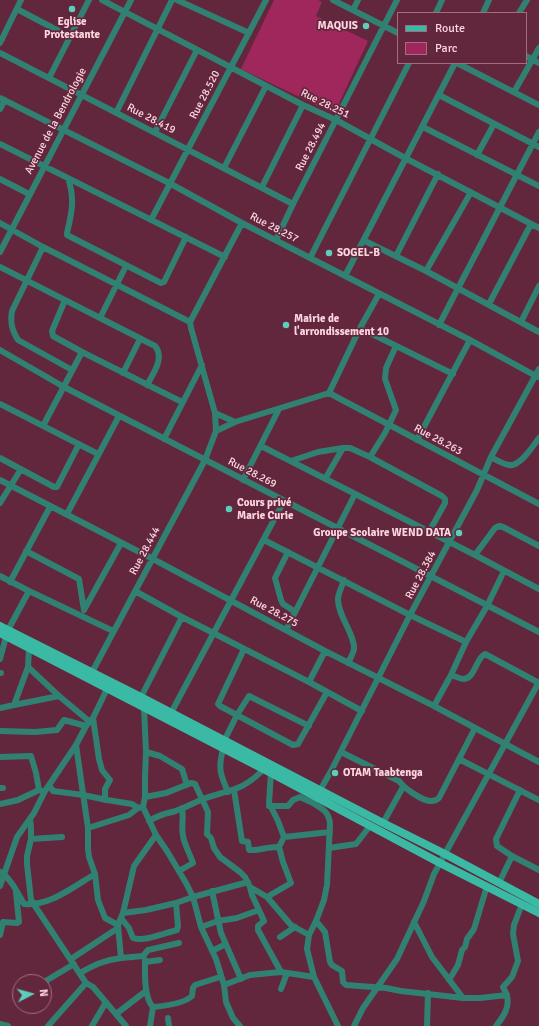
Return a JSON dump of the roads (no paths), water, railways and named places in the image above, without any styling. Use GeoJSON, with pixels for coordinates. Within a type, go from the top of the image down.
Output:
{"type":"FeatureCollection","features":[{"type":"Feature","properties":{"kind":"main road"},"geometry":{"type":"LineString","coordinates":[[0,626],[5,633],[29,648],[90,676],[141,697],[171,713],[263,770],[539,913]]}},
{"type":"Feature","properties":{"kind":"main road"},"geometry":{"type":"LineString","coordinates":[[5,633],[90,676],[107,689],[223,745],[316,797],[383,823],[539,904]]}},
{"type":"Feature","properties":{"kind":"street"},"geometry":{"type":"LineString","coordinates":[[0,43],[22,0]]}},
{"type":"Feature","properties":{"kind":"street"},"geometry":{"type":"LineString","coordinates":[[49,78],[89,0]]}},
{"type":"Feature","properties":{"kind":"street","name":"Rue 28.251"},"geometry":{"type":"LineString","coordinates":[[102,0],[303,105],[336,120],[539,228]]}},
{"type":"Feature","properties":{"kind":"street","name":"Avenue de la Bendrologie"},"geometry":{"type":"LineString","coordinates":[[0,252],[131,0]]}},
{"type":"Feature","properties":{"kind":"street"},"geometry":{"type":"LineString","coordinates":[[116,113],[172,0]]}},
{"type":"Feature","properties":{"kind":"street"},"geometry":{"type":"LineString","coordinates":[[177,0],[249,33]]}},
{"type":"Feature","properties":{"kind":"street"},"geometry":{"type":"LineString","coordinates":[[333,0],[397,33]]}},
{"type":"Feature","properties":{"kind":"street"},"geometry":{"type":"LineString","coordinates":[[353,10],[358,0]]}},
{"type":"Feature","properties":{"kind":"street","name":"Rue 28.494"},"geometry":{"type":"LineString","coordinates":[[276,240],[397,0]]}},
{"type":"Feature","properties":{"kind":"street"},"geometry":{"type":"LineString","coordinates":[[438,12],[442,0]]}},
{"type":"Feature","properties":{"kind":"street"},"geometry":{"type":"LineString","coordinates":[[483,12],[489,0]]}},
{"type":"Feature","properties":{"kind":"street"},"geometry":{"type":"LineString","coordinates":[[520,12],[527,0]]}},
{"type":"Feature","properties":{"kind":"street","name":"Rue 28.520"},"geometry":{"type":"LineString","coordinates":[[151,220],[265,1]]}},
{"type":"Feature","properties":{"kind":"street"},"geometry":{"type":"LineString","coordinates":[[17,9],[70,37]]}},
{"type":"Feature","properties":{"kind":"street"},"geometry":{"type":"LineString","coordinates":[[514,92],[539,48]]}},
{"type":"Feature","properties":{"kind":"street"},"geometry":{"type":"LineString","coordinates":[[155,132],[197,50]]}},
{"type":"Feature","properties":{"kind":"street","name":"Rue 28.419"},"geometry":{"type":"LineString","coordinates":[[0,53],[293,204]]}},
{"type":"Feature","properties":{"kind":"street"},"geometry":{"type":"LineString","coordinates":[[527,57],[539,63]]}},
{"type":"Feature","properties":{"kind":"street"},"geometry":{"type":"LineString","coordinates":[[310,258],[408,64]]}},
{"type":"Feature","properties":{"kind":"street"},"geometry":{"type":"LineString","coordinates":[[345,276],[455,64]]}},
{"type":"Feature","properties":{"kind":"street"},"geometry":{"type":"LineString","coordinates":[[458,64],[539,105]]}},
{"type":"Feature","properties":{"kind":"street"},"geometry":{"type":"LineString","coordinates":[[224,168],[266,86]]}},
{"type":"Feature","properties":{"kind":"street"},"geometry":{"type":"LineString","coordinates":[[439,95],[539,147]]}},
{"type":"Feature","properties":{"kind":"street"},"geometry":{"type":"LineString","coordinates":[[0,109],[2,99]]}},
{"type":"Feature","properties":{"kind":"street","name":"Rue 28.257"},"geometry":{"type":"LineString","coordinates":[[2,99],[171,184],[242,223],[537,376]]}},
{"type":"Feature","properties":{"kind":"street"},"geometry":{"type":"LineString","coordinates":[[262,187],[303,105]]}},
{"type":"Feature","properties":{"kind":"street"},"geometry":{"type":"LineString","coordinates":[[477,155],[494,124]]}},
{"type":"Feature","properties":{"kind":"street"},"geometry":{"type":"LineString","coordinates":[[423,127],[539,186]]}},
{"type":"Feature","properties":{"kind":"street"},"geometry":{"type":"LineString","coordinates":[[439,324],[539,132]]}},
{"type":"Feature","properties":{"kind":"street"},"geometry":{"type":"LineString","coordinates":[[0,144],[225,257]]}},
{"type":"Feature","properties":{"kind":"street"},"geometry":{"type":"LineString","coordinates":[[396,256],[438,174]]}},
{"type":"Feature","properties":{"kind":"street"},"geometry":{"type":"LineString","coordinates":[[68,178],[73,197],[72,212],[67,233],[68,235],[126,266],[161,283],[164,282],[186,237]]}},
{"type":"Feature","properties":{"kind":"street"},"geometry":{"type":"LineString","coordinates":[[0,179],[29,194]]}},
{"type":"Feature","properties":{"kind":"street"},"geometry":{"type":"LineString","coordinates":[[426,271],[471,192]]}},
{"type":"Feature","properties":{"kind":"street"},"geometry":{"type":"LineString","coordinates":[[0,223],[43,247],[190,322]]}},
{"type":"Feature","properties":{"kind":"street"},"geometry":{"type":"LineString","coordinates":[[242,223],[190,322],[215,413],[216,431],[235,422],[329,393],[360,328],[379,294]]}},
{"type":"Feature","properties":{"kind":"street"},"geometry":{"type":"LineString","coordinates":[[488,304],[531,224]]}},
{"type":"Feature","properties":{"kind":"street"},"geometry":{"type":"LineString","coordinates":[[364,241],[426,271],[539,332]]}},
{"type":"Feature","properties":{"kind":"street"},"geometry":{"type":"LineString","coordinates":[[43,247],[12,311],[11,322],[13,332],[18,340],[72,370]]}},
{"type":"Feature","properties":{"kind":"street"},"geometry":{"type":"LineString","coordinates":[[100,318],[126,266]]}},
{"type":"Feature","properties":{"kind":"street"},"geometry":{"type":"LineString","coordinates":[[0,267],[155,346],[158,352],[159,362],[147,385]]}},
{"type":"Feature","properties":{"kind":"street"},"geometry":{"type":"LineString","coordinates":[[520,322],[539,286]]}},
{"type":"Feature","properties":{"kind":"street"},"geometry":{"type":"LineString","coordinates":[[65,300],[52,334],[82,352],[182,402]]}},
{"type":"Feature","properties":{"kind":"street"},"geometry":{"type":"LineString","coordinates":[[360,328],[453,374]]}},
{"type":"Feature","properties":{"kind":"street"},"geometry":{"type":"LineString","coordinates":[[123,373],[140,339]]}},
{"type":"Feature","properties":{"kind":"street"},"geometry":{"type":"LineString","coordinates":[[417,440],[470,340]]}},
{"type":"Feature","properties":{"kind":"street"},"geometry":{"type":"LineString","coordinates":[[370,457],[396,410],[385,379],[385,373],[396,346]]}},
{"type":"Feature","properties":{"kind":"street","name":"Rue 28.269"},"geometry":{"type":"LineString","coordinates":[[0,350],[64,387],[119,416],[431,578],[539,632]]}},
{"type":"Feature","properties":{"kind":"street"},"geometry":{"type":"LineString","coordinates":[[43,426],[82,352]]}},
{"type":"Feature","properties":{"kind":"street"},"geometry":{"type":"LineString","coordinates":[[164,439],[202,365]]}},
{"type":"Feature","properties":{"kind":"street","name":"Rue 28.384"},"geometry":{"type":"LineString","coordinates":[[316,797],[341,752],[410,615],[484,476],[491,457],[537,376],[539,369]]}},
{"type":"Feature","properties":{"kind":"street","name":"Rue 28.263"},"geometry":{"type":"LineString","coordinates":[[329,393],[539,504]]}},
{"type":"Feature","properties":{"kind":"street"},"geometry":{"type":"LineString","coordinates":[[0,404],[98,454]]}},
{"type":"Feature","properties":{"kind":"street"},"geometry":{"type":"LineString","coordinates":[[243,480],[279,409]]}},
{"type":"Feature","properties":{"kind":"street"},"geometry":{"type":"LineString","coordinates":[[215,413],[235,422]]}},
{"type":"Feature","properties":{"kind":"street"},"geometry":{"type":"LineString","coordinates":[[66,514],[119,416]]}},
{"type":"Feature","properties":{"kind":"street","name":"Rue 28.444"},"geometry":{"type":"LineString","coordinates":[[90,676],[205,460],[216,431]]}},
{"type":"Feature","properties":{"kind":"street"},"geometry":{"type":"LineString","coordinates":[[491,457],[509,465],[514,465],[522,460],[539,438]]}},
{"type":"Feature","properties":{"kind":"street"},"geometry":{"type":"LineString","coordinates":[[0,458],[54,487],[58,487],[79,444]]}},
{"type":"Feature","properties":{"kind":"street"},"geometry":{"type":"LineString","coordinates":[[261,446],[539,589]]}},
{"type":"Feature","properties":{"kind":"street"},"geometry":{"type":"LineString","coordinates":[[291,461],[318,452],[343,448],[350,448],[370,457],[445,499],[445,503],[429,532]]}},
{"type":"Feature","properties":{"kind":"street"},"geometry":{"type":"LineString","coordinates":[[325,479],[343,448]]}},
{"type":"Feature","properties":{"kind":"street"},"geometry":{"type":"LineString","coordinates":[[0,503],[21,469]]}},
{"type":"Feature","properties":{"kind":"street","name":"Rue 28.275"},"geometry":{"type":"LineString","coordinates":[[0,480],[153,559],[324,651],[434,706],[539,762]]}},
{"type":"Feature","properties":{"kind":"street"},"geometry":{"type":"LineString","coordinates":[[286,630],[294,611],[355,494]]}},
{"type":"Feature","properties":{"kind":"street"},"geometry":{"type":"LineString","coordinates":[[171,713],[284,501]]}},
{"type":"Feature","properties":{"kind":"street"},"geometry":{"type":"LineString","coordinates":[[10,582],[50,507]]}},
{"type":"Feature","properties":{"kind":"street"},"geometry":{"type":"LineString","coordinates":[[475,555],[499,526],[537,545],[539,537]]}},
{"type":"Feature","properties":{"kind":"street"},"geometry":{"type":"LineString","coordinates":[[264,540],[466,642]]}},
{"type":"Feature","properties":{"kind":"street"},"geometry":{"type":"LineString","coordinates":[[83,613],[121,543]]}},
{"type":"Feature","properties":{"kind":"street"},"geometry":{"type":"LineString","coordinates":[[26,551],[78,579],[83,613]]}},
{"type":"Feature","properties":{"kind":"street"},"geometry":{"type":"LineString","coordinates":[[288,552],[275,578],[283,604],[294,611]]}},
{"type":"Feature","properties":{"kind":"street"},"geometry":{"type":"LineString","coordinates":[[434,706],[504,571]]}},
{"type":"Feature","properties":{"kind":"street"},"geometry":{"type":"LineString","coordinates":[[0,576],[29,592],[83,613],[113,631]]}},
{"type":"Feature","properties":{"kind":"street"},"geometry":{"type":"LineString","coordinates":[[344,580],[338,599],[340,612],[354,647],[348,663]]}},
{"type":"Feature","properties":{"kind":"street"},"geometry":{"type":"LineString","coordinates":[[135,591],[362,711]]}},
{"type":"Feature","properties":{"kind":"street"},"geometry":{"type":"LineString","coordinates":[[0,659],[5,633],[29,592]]}},
{"type":"Feature","properties":{"kind":"street"},"geometry":{"type":"LineString","coordinates":[[141,697],[182,617]]}},
{"type":"Feature","properties":{"kind":"street"},"geometry":{"type":"LineString","coordinates":[[14,705],[28,667],[29,648]]}},
{"type":"Feature","properties":{"kind":"street"},"geometry":{"type":"LineString","coordinates":[[244,649],[218,704],[293,745],[298,744],[327,692]]}},
{"type":"Feature","properties":{"kind":"street"},"geometry":{"type":"LineString","coordinates":[[309,682],[324,651]]}},
{"type":"Feature","properties":{"kind":"street"},"geometry":{"type":"LineString","coordinates":[[354,1026],[363,1008],[397,959],[440,863],[539,683],[485,654],[481,657],[468,677],[463,679],[451,675]]}},
{"type":"Feature","properties":{"kind":"street"},"geometry":{"type":"LineString","coordinates":[[28,667],[90,722],[98,759],[102,770],[110,780],[105,789],[105,800]]}},
{"type":"Feature","properties":{"kind":"street"},"geometry":{"type":"LineString","coordinates":[[0,804],[18,800],[42,791],[49,786],[76,746],[107,689]]}},
{"type":"Feature","properties":{"kind":"street"},"geometry":{"type":"LineString","coordinates":[[0,708],[59,696]]}},
{"type":"Feature","properties":{"kind":"street"},"geometry":{"type":"LineString","coordinates":[[279,847],[249,850],[248,842],[243,842],[231,791],[221,775],[219,764],[223,745],[237,715],[248,697],[251,696],[309,726]]}},
{"type":"Feature","properties":{"kind":"street"},"geometry":{"type":"LineString","coordinates":[[88,828],[129,815],[141,808],[145,797],[146,752],[144,708]]}},
{"type":"Feature","properties":{"kind":"street"},"geometry":{"type":"LineString","coordinates":[[0,731],[35,732],[57,730],[64,720],[90,722]]}},
{"type":"Feature","properties":{"kind":"street"},"geometry":{"type":"LineString","coordinates":[[341,752],[399,781],[403,787],[426,800],[433,801],[439,798],[475,728]]}},
{"type":"Feature","properties":{"kind":"street"},"geometry":{"type":"LineString","coordinates":[[76,746],[88,828],[89,857],[94,874],[98,900],[105,918],[118,927]]}},
{"type":"Feature","properties":{"kind":"street"},"geometry":{"type":"LineString","coordinates":[[146,752],[160,756],[182,769],[187,785]]}},
{"type":"Feature","properties":{"kind":"street"},"geometry":{"type":"LineString","coordinates":[[0,757],[31,756],[42,791],[30,819],[18,837],[2,873],[0,886]]}},
{"type":"Feature","properties":{"kind":"street"},"geometry":{"type":"LineString","coordinates":[[459,760],[539,800]]}},
{"type":"Feature","properties":{"kind":"street"},"geometry":{"type":"LineString","coordinates":[[149,820],[203,799],[231,791],[253,780],[263,770]]}},
{"type":"Feature","properties":{"kind":"street"},"geometry":{"type":"LineString","coordinates":[[267,897],[291,884],[282,862],[279,847],[284,837],[278,821],[269,806],[271,773]]}},
{"type":"Feature","properties":{"kind":"street"},"geometry":{"type":"LineString","coordinates":[[145,797],[166,793],[187,785],[195,784],[208,812],[207,834],[211,838],[217,852],[240,872],[249,884],[267,897],[295,927],[309,935]]}},
{"type":"Feature","properties":{"kind":"street"},"geometry":{"type":"LineString","coordinates":[[49,786],[53,791],[132,804],[141,808],[193,897],[201,927],[212,951],[224,986],[226,1002],[229,1010],[240,1026]]}},
{"type":"Feature","properties":{"kind":"street"},"geometry":{"type":"LineString","coordinates":[[383,823],[403,787]]}},
{"type":"Feature","properties":{"kind":"street"},"geometry":{"type":"LineString","coordinates":[[520,790],[496,839],[497,846],[512,856],[539,870]]}},
{"type":"Feature","properties":{"kind":"street"},"geometry":{"type":"LineString","coordinates":[[269,806],[288,806],[293,800],[300,797],[316,797],[322,808],[329,816],[330,832],[327,886],[324,900],[309,935],[307,952],[314,977],[338,1026]]}},
{"type":"Feature","properties":{"kind":"street"},"geometry":{"type":"LineString","coordinates":[[179,871],[194,863],[186,846],[183,835],[182,826],[184,816],[182,808]]}},
{"type":"Feature","properties":{"kind":"street"},"geometry":{"type":"LineString","coordinates":[[30,819],[31,839],[26,856],[31,900],[86,983],[93,987],[126,1026]]}},
{"type":"Feature","properties":{"kind":"street"},"geometry":{"type":"LineString","coordinates":[[329,848],[356,844],[370,826]]}},
{"type":"Feature","properties":{"kind":"street"},"geometry":{"type":"LineString","coordinates":[[284,837],[330,832]]}},
{"type":"Feature","properties":{"kind":"street"},"geometry":{"type":"LineString","coordinates":[[121,958],[118,927],[134,866],[156,835]]}},
{"type":"Feature","properties":{"kind":"street"},"geometry":{"type":"LineString","coordinates":[[31,839],[62,837]]}},
{"type":"Feature","properties":{"kind":"street"},"geometry":{"type":"LineString","coordinates":[[499,883],[512,856]]}},
{"type":"Feature","properties":{"kind":"street"},"geometry":{"type":"LineString","coordinates":[[2,873],[16,890],[24,904],[34,905],[55,898],[94,874]]}},
{"type":"Feature","properties":{"kind":"street"},"geometry":{"type":"LineString","coordinates":[[122,915],[176,903],[212,891],[249,884]]}},
{"type":"Feature","properties":{"kind":"street"},"geometry":{"type":"LineString","coordinates":[[249,884],[252,895],[264,921],[258,926],[258,930],[284,973],[281,989]]}},
{"type":"Feature","properties":{"kind":"street"},"geometry":{"type":"LineString","coordinates":[[449,980],[458,965],[462,950],[474,928],[487,886]]}},
{"type":"Feature","properties":{"kind":"street"},"geometry":{"type":"LineString","coordinates":[[0,935],[3,922],[19,922],[16,890]]}},
{"type":"Feature","properties":{"kind":"street"},"geometry":{"type":"LineString","coordinates":[[212,891],[221,933],[241,979]]}},
{"type":"Feature","properties":{"kind":"street"},"geometry":{"type":"LineString","coordinates":[[122,915],[129,928],[132,938],[149,938],[177,930],[176,903]]}},
{"type":"Feature","properties":{"kind":"street"},"geometry":{"type":"LineString","coordinates":[[496,1026],[506,1013],[507,995],[503,988],[512,977],[518,961],[513,934],[514,925],[522,904]]}},
{"type":"Feature","properties":{"kind":"street"},"geometry":{"type":"LineString","coordinates":[[201,927],[218,921],[237,918],[259,910]]}},
{"type":"Feature","properties":{"kind":"street"},"geometry":{"type":"LineString","coordinates":[[316,921],[325,932],[330,962],[342,971],[344,984],[357,987],[378,987],[463,998],[507,995]]}},
{"type":"Feature","properties":{"kind":"street"},"geometry":{"type":"LineString","coordinates":[[414,922],[430,953],[463,998]]}},
{"type":"Feature","properties":{"kind":"street"},"geometry":{"type":"LineString","coordinates":[[52,976],[118,927]]}},
{"type":"Feature","properties":{"kind":"street"},"geometry":{"type":"LineString","coordinates":[[280,937],[295,927]]}},
{"type":"Feature","properties":{"kind":"street"},"geometry":{"type":"LineString","coordinates":[[150,1026],[153,1007],[150,1004],[146,991],[144,979],[144,959],[148,950],[179,943]]}},
{"type":"Feature","properties":{"kind":"street"},"geometry":{"type":"LineString","coordinates":[[212,951],[226,944]]}},
{"type":"Feature","properties":{"kind":"street"},"geometry":{"type":"LineString","coordinates":[[80,973],[107,960],[121,958],[160,960]]}},
{"type":"Feature","properties":{"kind":"street"},"geometry":{"type":"LineString","coordinates":[[224,986],[250,975],[284,973],[314,977]]}},
{"type":"Feature","properties":{"kind":"street"},"geometry":{"type":"LineString","coordinates":[[153,1007],[166,1006],[189,999],[192,996],[195,985],[220,976]]}},
{"type":"Feature","properties":{"kind":"street"},"geometry":{"type":"LineString","coordinates":[[48,1026],[86,983]]}},
{"type":"Feature","properties":{"kind":"street"},"geometry":{"type":"LineString","coordinates":[[116,1014],[146,991]]}},
{"type":"Feature","properties":{"kind":"street"},"geometry":{"type":"LineString","coordinates":[[427,1026],[428,993]]}},
{"type":"Feature","properties":{"kind":"street"},"geometry":{"type":"LineString","coordinates":[[92,1026],[106,1002]]}},
{"type":"Feature","properties":{"kind":"street"},"geometry":{"type":"LineString","coordinates":[[168,1018],[169,1026]]}},
{"type":"Feature","properties":{"kind":"street"},"geometry":{"type":"LineString","coordinates":[[0,1024],[8,1026]]}},
{"type":"Feature","properties":{"kind":"place","name":"Eglise Protestante"},"geometry":{"type":"Point","coordinates":[72,9]}},
{"type":"Feature","properties":{"kind":"place","name":"MAQUIS"},"geometry":{"type":"Point","coordinates":[366,26]}},
{"type":"Feature","properties":{"kind":"place","name":"SOGEL-B"},"geometry":{"type":"Point","coordinates":[329,253]}},
{"type":"Feature","properties":{"kind":"place","name":"Mairie de l'arrondissement 10"},"geometry":{"type":"Point","coordinates":[286,325]}},
{"type":"Feature","properties":{"kind":"place","name":"Cours privé Marie Curie"},"geometry":{"type":"Point","coordinates":[229,509]}},
{"type":"Feature","properties":{"kind":"place","name":"Groupe Scolaire WEND DATA"},"geometry":{"type":"Point","coordinates":[459,533]}},
{"type":"Feature","properties":{"kind":"place","name":"OTAM Taabtenga"},"geometry":{"type":"Point","coordinates":[335,773]}}]}
